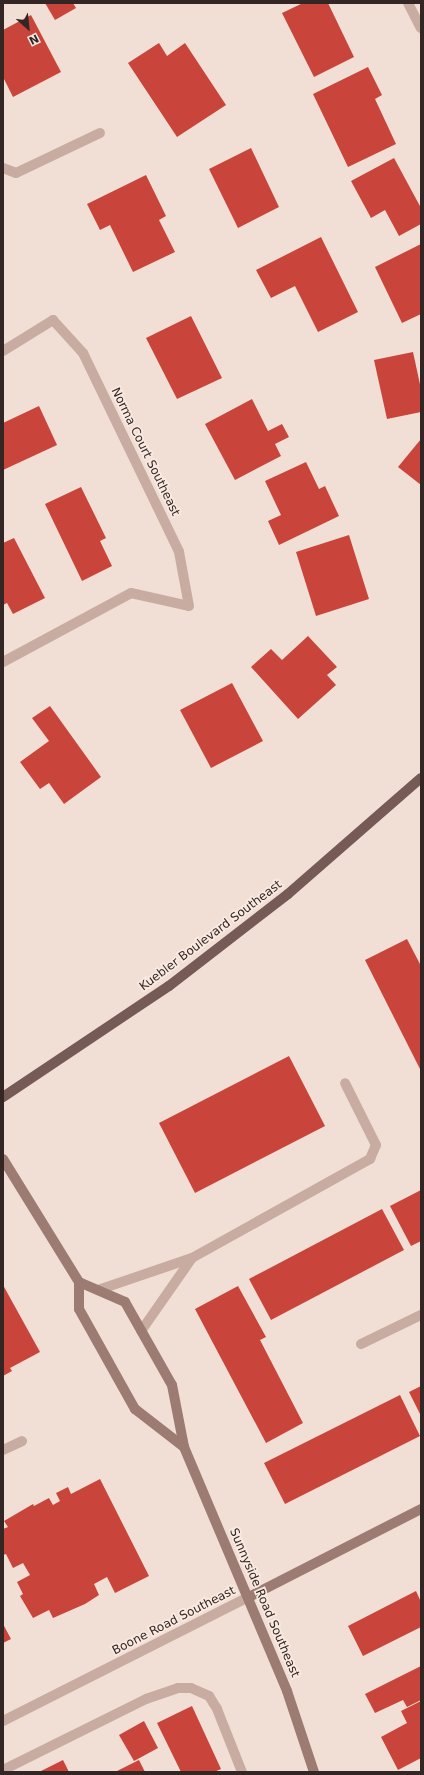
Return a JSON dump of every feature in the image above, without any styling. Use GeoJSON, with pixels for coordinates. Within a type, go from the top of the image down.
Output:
{"type":"FeatureCollection","features":[{"type":"Feature","properties":{"kind":"main road","name":"Kuebler Boulevard Southeast"},"geometry":{"type":"LineString","coordinates":[[3,1097],[175,981],[288,894],[421,778]]}},
{"type":"Feature","properties":{"kind":"main road"},"geometry":{"type":"LineString","coordinates":[[3,1159],[79,1282]]}},
{"type":"Feature","properties":{"kind":"main road","name":"Sunnyside Road Southeast"},"geometry":{"type":"LineString","coordinates":[[184,1447],[135,1409],[79,1308],[79,1282],[125,1302],[172,1385],[184,1447],[287,1690],[314,1772]]}},
{"type":"Feature","properties":{"kind":"main road","name":"Boone Road Southeast"},"geometry":{"type":"LineString","coordinates":[[249,1598],[421,1509]]}},
{"type":"Feature","properties":{"kind":"street"},"geometry":{"type":"LineString","coordinates":[[408,3],[421,28]]}},
{"type":"Feature","properties":{"kind":"street"},"geometry":{"type":"LineString","coordinates":[[3,168],[16,173],[100,133]]}},
{"type":"Feature","properties":{"kind":"street","name":"Norma Court Southeast"},"geometry":{"type":"LineString","coordinates":[[3,352],[53,320],[83,353],[179,552],[189,606],[131,593],[3,662]]}},
{"type":"Feature","properties":{"kind":"street"},"geometry":{"type":"LineString","coordinates":[[98,1290],[192,1258],[370,1159],[376,1145],[345,1083]]}},
{"type":"Feature","properties":{"kind":"street"},"geometry":{"type":"LineString","coordinates":[[141,1331],[192,1258]]}},
{"type":"Feature","properties":{"kind":"street"},"geometry":{"type":"LineString","coordinates":[[361,1344],[421,1315]]}},
{"type":"Feature","properties":{"kind":"street"},"geometry":{"type":"LineString","coordinates":[[3,1450],[22,1441]]}},
{"type":"Feature","properties":{"kind":"street","name":"Boone Road Southeast"},"geometry":{"type":"LineString","coordinates":[[3,1721],[249,1598]]}},
{"type":"Feature","properties":{"kind":"street"},"geometry":{"type":"LineString","coordinates":[[3,1770],[146,1699],[178,1688],[191,1688],[209,1696],[217,1708],[242,1772]]}},
{"type":"Feature","properties":{"kind":"building"},"geometry":{"type":"Polygon","coordinates":[[[45,3],[73,3],[76,8],[55,20],[45,3]]]}},
{"type":"Feature","properties":{"kind":"building"},"geometry":{"type":"Polygon","coordinates":[[[303,3],[328,3],[354,57],[314,77],[282,13],[303,3]]]}},
{"type":"Feature","properties":{"kind":"building"},"geometry":{"type":"Polygon","coordinates":[[[31,15],[61,72],[13,97],[3,77],[3,30],[31,15]]]}},
{"type":"Feature","properties":{"kind":"building"},"geometry":{"type":"Polygon","coordinates":[[[159,43],[167,56],[185,43],[226,105],[177,137],[128,63],[159,43]]]}},
{"type":"Feature","properties":{"kind":"building"},"geometry":{"type":"Polygon","coordinates":[[[368,67],[382,95],[375,99],[396,144],[348,167],[313,94],[368,67]]]}},
{"type":"Feature","properties":{"kind":"building"},"geometry":{"type":"Polygon","coordinates":[[[251,148],[279,207],[238,228],[209,169],[251,148]]]}},
{"type":"Feature","properties":{"kind":"building"},"geometry":{"type":"Polygon","coordinates":[[[394,158],[421,208],[421,224],[399,236],[385,210],[371,218],[351,181],[394,158]]]}},
{"type":"Feature","properties":{"kind":"building"},"geometry":{"type":"Polygon","coordinates":[[[146,175],[166,216],[159,220],[175,252],[133,272],[110,225],[100,230],[87,204],[146,175]]]}},
{"type":"Feature","properties":{"kind":"building"},"geometry":{"type":"Polygon","coordinates":[[[321,237],[358,312],[318,332],[295,286],[271,298],[256,270],[321,237]]]}},
{"type":"Feature","properties":{"kind":"building"},"geometry":{"type":"Polygon","coordinates":[[[421,244],[421,314],[402,323],[375,267],[421,244]]]}},
{"type":"Feature","properties":{"kind":"building"},"geometry":{"type":"Polygon","coordinates":[[[191,316],[222,378],[177,399],[146,338],[191,316]]]}},
{"type":"Feature","properties":{"kind":"building"},"geometry":{"type":"Polygon","coordinates":[[[413,352],[421,389],[421,412],[387,419],[374,360],[413,352]]]}},
{"type":"Feature","properties":{"kind":"building"},"geometry":{"type":"Polygon","coordinates":[[[252,399],[268,431],[282,424],[289,437],[275,444],[281,456],[235,480],[205,424],[252,399]]]}},
{"type":"Feature","properties":{"kind":"building"},"geometry":{"type":"Polygon","coordinates":[[[39,406],[57,445],[3,470],[3,423],[39,406]]]}},
{"type":"Feature","properties":{"kind":"building"},"geometry":{"type":"Polygon","coordinates":[[[421,439],[421,485],[398,467],[421,439]]]}},
{"type":"Feature","properties":{"kind":"building"},"geometry":{"type":"Polygon","coordinates":[[[306,462],[319,489],[325,486],[339,516],[279,545],[268,521],[281,515],[265,481],[306,462]]]}},
{"type":"Feature","properties":{"kind":"building"},"geometry":{"type":"Polygon","coordinates":[[[81,487],[106,538],[100,541],[112,566],[82,581],[45,504],[81,487]]]}},
{"type":"Feature","properties":{"kind":"building"},"geometry":{"type":"Polygon","coordinates":[[[349,535],[369,599],[316,616],[296,552],[349,535]]]}},
{"type":"Feature","properties":{"kind":"building"},"geometry":{"type":"Polygon","coordinates":[[[14,538],[45,598],[13,614],[7,603],[3,605],[3,543],[14,538]]]}},
{"type":"Feature","properties":{"kind":"building"},"geometry":{"type":"Polygon","coordinates":[[[308,636],[337,667],[327,675],[336,685],[298,719],[251,667],[271,649],[282,660],[308,636]]]}},
{"type":"Feature","properties":{"kind":"building"},"geometry":{"type":"Polygon","coordinates":[[[232,683],[263,741],[211,768],[180,710],[232,683]]]}},
{"type":"Feature","properties":{"kind":"building"},"geometry":{"type":"Polygon","coordinates":[[[50,706],[101,777],[64,804],[49,783],[40,789],[20,762],[49,741],[32,718],[50,706]]]}},
{"type":"Feature","properties":{"kind":"building"},"geometry":{"type":"Polygon","coordinates":[[[407,939],[421,966],[421,1071],[365,960],[407,939]]]}},
{"type":"Feature","properties":{"kind":"building"},"geometry":{"type":"Polygon","coordinates":[[[289,1056],[325,1126],[195,1193],[159,1123],[289,1056]]]}},
{"type":"Feature","properties":{"kind":"building"},"geometry":{"type":"Polygon","coordinates":[[[421,1190],[421,1241],[411,1246],[390,1206],[421,1190]]]}},
{"type":"Feature","properties":{"kind":"building"},"geometry":{"type":"Polygon","coordinates":[[[382,1209],[404,1250],[271,1320],[249,1279],[382,1209]]]}},
{"type":"Feature","properties":{"kind":"building"},"geometry":{"type":"Polygon","coordinates":[[[3,1285],[40,1352],[10,1368],[12,1371],[3,1376],[3,1285]]]}},
{"type":"Feature","properties":{"kind":"building"},"geometry":{"type":"Polygon","coordinates":[[[238,1286],[266,1337],[260,1340],[303,1423],[266,1443],[195,1309],[238,1286]]]}},
{"type":"Feature","properties":{"kind":"building"},"geometry":{"type":"Polygon","coordinates":[[[421,1386],[421,1416],[409,1392],[421,1386]]]}},
{"type":"Feature","properties":{"kind":"building"},"geometry":{"type":"Polygon","coordinates":[[[400,1395],[420,1436],[285,1504],[264,1463],[400,1395]]]}},
{"type":"Feature","properties":{"kind":"building"},"geometry":{"type":"Polygon","coordinates":[[[100,1479],[149,1576],[115,1593],[107,1577],[94,1584],[99,1595],[85,1604],[53,1618],[49,1610],[33,1618],[20,1596],[23,1594],[17,1582],[30,1575],[23,1563],[13,1568],[6,1554],[3,1555],[3,1529],[8,1527],[4,1521],[33,1504],[34,1506],[49,1498],[53,1505],[60,1501],[56,1493],[68,1487],[71,1494],[100,1479]]]}},
{"type":"Feature","properties":{"kind":"building"},"geometry":{"type":"Polygon","coordinates":[[[416,1591],[421,1602],[421,1627],[363,1656],[348,1626],[416,1591]]]}},
{"type":"Feature","properties":{"kind":"building"},"geometry":{"type":"Polygon","coordinates":[[[3,1624],[11,1639],[3,1643],[3,1624]]]}},
{"type":"Feature","properties":{"kind":"building"},"geometry":{"type":"Polygon","coordinates":[[[421,1666],[421,1700],[407,1707],[403,1700],[375,1713],[365,1694],[421,1666]]]}},
{"type":"Feature","properties":{"kind":"building"},"geometry":{"type":"Polygon","coordinates":[[[421,1701],[421,1758],[398,1770],[381,1737],[407,1723],[401,1711],[421,1701]]]}},
{"type":"Feature","properties":{"kind":"building"},"geometry":{"type":"Polygon","coordinates":[[[192,1706],[221,1769],[214,1772],[181,1772],[157,1723],[192,1706]]]}},
{"type":"Feature","properties":{"kind":"building"},"geometry":{"type":"Polygon","coordinates":[[[144,1721],[158,1748],[134,1761],[119,1735],[144,1721]]]}},
{"type":"Feature","properties":{"kind":"building"},"geometry":{"type":"Polygon","coordinates":[[[63,1760],[69,1772],[39,1772],[63,1760]]]}},
{"type":"Feature","properties":{"kind":"building"},"geometry":{"type":"Polygon","coordinates":[[[139,1760],[145,1772],[115,1772],[139,1760]]]}}]}
